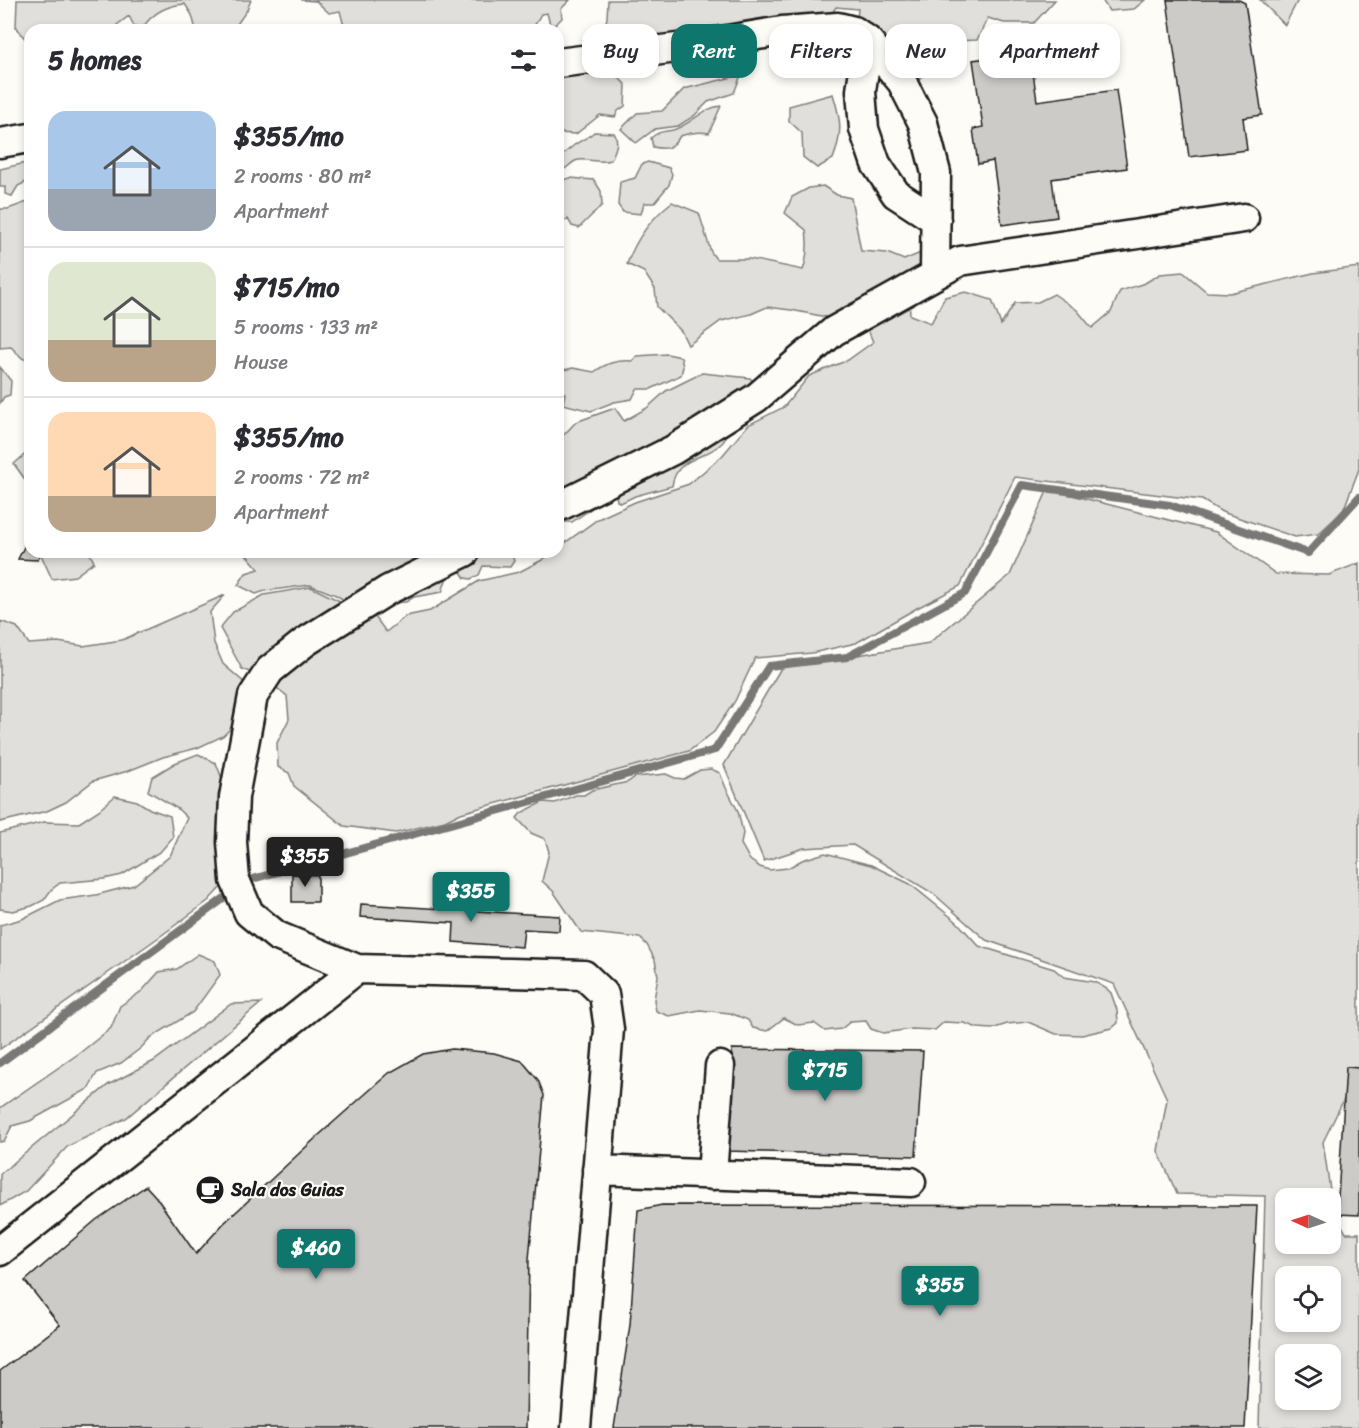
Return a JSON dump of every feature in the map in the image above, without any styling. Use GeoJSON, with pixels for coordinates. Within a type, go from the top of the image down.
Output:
{"type":"FeatureCollection","features":[{"type":"Feature","properties":{"kind":"lane"},"geometry":{"type":"LineString","coordinates":[[564,62],[685,47],[769,33]]}},
{"type":"Feature","properties":{"kind":"lane"},"geometry":{"type":"LineString","coordinates":[[873,47],[902,82],[923,123],[936,173],[935,274]]}},
{"type":"Feature","properties":{"kind":"lane"},"geometry":{"type":"LineString","coordinates":[[863,78],[861,91],[864,129],[876,164],[896,194],[936,220]]}},
{"type":"Feature","properties":{"kind":"lane"},"geometry":{"type":"LineString","coordinates":[[0,142],[24,139]]}},
{"type":"Feature","properties":{"kind":"lane"},"geometry":{"type":"LineString","coordinates":[[564,504],[673,450],[756,399],[834,331],[960,261],[1244,218]]}},
{"type":"Feature","properties":{"kind":"lane"},"geometry":{"type":"LineString","coordinates":[[453,558],[388,590],[305,642],[270,669],[253,696],[234,797],[232,842],[235,880],[249,913],[277,936],[357,969],[584,975],[604,994],[609,1029],[576,1428]]}},
{"type":"Feature","properties":{"kind":"lane"},"geometry":{"type":"LineString","coordinates":[[0,1251],[357,969]]}},
{"type":"Feature","properties":{"kind":"lane"},"geometry":{"type":"LineString","coordinates":[[712,1175],[720,1066]]}},
{"type":"Feature","properties":{"kind":"lane"},"geometry":{"type":"LineString","coordinates":[[597,1170],[911,1182]]}},
{"type":"Feature","properties":{"kind":"shaded area"},"geometry":{"type":"Polygon","coordinates":[[[17,0],[251,0],[237,24],[194,24],[185,4],[161,11],[146,24],[133,24],[129,16],[118,24],[24,24],[24,37],[16,27],[17,0]]]}},
{"type":"Feature","properties":{"kind":"shaded area"},"geometry":{"type":"Polygon","coordinates":[[[301,0],[570,0],[561,9],[562,18],[556,24],[550,24],[547,13],[541,14],[535,24],[343,24],[340,11],[329,13],[316,1],[301,0]]]}},
{"type":"Feature","properties":{"kind":"shaded area"},"geometry":{"type":"Polygon","coordinates":[[[608,0],[1055,0],[1034,23],[1004,23],[988,18],[985,24],[979,24],[977,40],[967,40],[967,24],[885,24],[885,60],[873,50],[873,24],[856,24],[858,9],[836,7],[824,24],[769,24],[769,44],[757,45],[757,24],[671,24],[671,50],[659,51],[659,24],[606,24],[608,0]]]}},
{"type":"Feature","properties":{"kind":"shaded area"},"geometry":{"type":"Polygon","coordinates":[[[1102,0],[1145,0],[1134,9],[1109,11],[1102,0]]]}},
{"type":"Feature","properties":{"kind":"shaded area"},"geometry":{"type":"Polygon","coordinates":[[[1260,0],[1298,0],[1285,25],[1260,0]]]}},
{"type":"Feature","properties":{"kind":"shaded area"},"geometry":{"type":"Polygon","coordinates":[[[582,71],[582,78],[619,78],[626,85],[625,106],[618,111],[615,117],[600,115],[576,134],[564,133],[564,74],[582,71]]]}},
{"type":"Feature","properties":{"kind":"shaded area"},"geometry":{"type":"Polygon","coordinates":[[[729,78],[740,78],[734,93],[708,102],[694,116],[678,126],[655,129],[636,143],[621,129],[637,113],[662,111],[684,89],[729,78]]]}},
{"type":"Feature","properties":{"kind":"shaded area"},"geometry":{"type":"Polygon","coordinates":[[[908,78],[921,78],[916,84],[908,78]]]}},
{"type":"Feature","properties":{"kind":"shaded area"},"geometry":{"type":"Polygon","coordinates":[[[833,94],[838,111],[840,134],[833,159],[817,168],[803,157],[802,133],[789,121],[789,106],[833,94]]]}},
{"type":"Feature","properties":{"kind":"shaded area"},"geometry":{"type":"Polygon","coordinates":[[[721,106],[709,133],[687,134],[680,136],[669,147],[653,147],[651,138],[656,134],[679,128],[708,109],[721,106]]]}},
{"type":"Feature","properties":{"kind":"shaded area"},"geometry":{"type":"Polygon","coordinates":[[[594,132],[614,133],[617,143],[611,160],[579,160],[564,169],[564,153],[594,132]]]}},
{"type":"Feature","properties":{"kind":"shaded area"},"geometry":{"type":"Polygon","coordinates":[[[648,162],[669,168],[672,174],[669,185],[654,203],[644,203],[641,214],[623,212],[618,205],[620,182],[635,178],[642,164],[648,162]]]}},
{"type":"Feature","properties":{"kind":"shaded area"},"geometry":{"type":"Polygon","coordinates":[[[24,163],[24,183],[18,186],[12,196],[5,194],[5,187],[0,187],[0,169],[24,163]]]}},
{"type":"Feature","properties":{"kind":"shaded area"},"geometry":{"type":"Polygon","coordinates":[[[564,180],[594,180],[601,191],[602,205],[579,228],[572,226],[568,219],[564,221],[564,180]]]}},
{"type":"Feature","properties":{"kind":"shaded area"},"geometry":{"type":"Polygon","coordinates":[[[823,186],[837,195],[851,198],[861,251],[887,253],[904,260],[923,252],[929,270],[909,299],[910,315],[931,323],[945,297],[966,292],[992,300],[1001,325],[1015,303],[1038,302],[1054,294],[1077,310],[1092,328],[1111,312],[1120,291],[1145,283],[1160,274],[1183,272],[1207,292],[1230,293],[1313,273],[1359,267],[1359,469],[1343,511],[1318,534],[1295,537],[1222,512],[1202,500],[1015,477],[960,586],[856,643],[812,653],[755,658],[735,701],[714,732],[689,751],[396,833],[344,826],[294,786],[289,773],[278,767],[277,743],[289,719],[287,696],[264,678],[242,669],[220,628],[233,612],[264,595],[311,587],[348,605],[370,610],[386,632],[406,616],[430,611],[479,581],[519,572],[545,558],[564,558],[564,544],[598,519],[635,502],[689,484],[722,456],[748,425],[784,407],[809,376],[848,360],[873,342],[866,325],[767,307],[751,314],[721,321],[688,345],[681,331],[657,307],[655,289],[644,272],[627,264],[639,238],[650,222],[672,202],[699,213],[711,252],[716,259],[750,259],[803,270],[807,250],[806,230],[785,213],[792,197],[809,188],[823,186]]]}},
{"type":"Feature","properties":{"kind":"shaded area"},"geometry":{"type":"Polygon","coordinates":[[[24,203],[24,359],[11,347],[0,348],[0,209],[8,209],[24,203]]]}},
{"type":"Feature","properties":{"kind":"shaded area"},"geometry":{"type":"Polygon","coordinates":[[[667,354],[681,357],[683,367],[681,375],[651,389],[637,389],[632,399],[614,402],[591,411],[564,404],[564,370],[573,368],[594,372],[612,363],[632,361],[637,356],[667,354]]]}},
{"type":"Feature","properties":{"kind":"shaded area"},"geometry":{"type":"Polygon","coordinates":[[[0,367],[11,381],[10,395],[4,397],[0,403],[0,367]]]}},
{"type":"Feature","properties":{"kind":"shaded area"},"geometry":{"type":"Polygon","coordinates":[[[702,373],[750,378],[762,391],[736,421],[722,443],[679,469],[672,486],[635,496],[621,503],[617,501],[616,494],[589,503],[592,508],[572,522],[564,522],[564,435],[576,422],[615,408],[624,421],[647,408],[666,391],[702,373]]]}},
{"type":"Feature","properties":{"kind":"shaded area"},"geometry":{"type":"Polygon","coordinates":[[[24,455],[24,478],[14,464],[24,455]]]}},
{"type":"Feature","properties":{"kind":"shaded area"},"geometry":{"type":"Polygon","coordinates":[[[1048,489],[1216,532],[1276,574],[1329,575],[1359,563],[1359,1100],[1344,1099],[1323,1142],[1330,1188],[1275,1188],[1275,1254],[1341,1254],[1341,1224],[1346,1233],[1359,1233],[1359,1428],[1259,1428],[1265,1196],[1177,1194],[1158,1151],[1167,1099],[1114,984],[986,940],[934,894],[853,845],[804,848],[764,861],[724,765],[781,668],[929,643],[1010,575],[1048,489]]]}},
{"type":"Feature","properties":{"kind":"shaded area"},"geometry":{"type":"Polygon","coordinates":[[[42,558],[92,558],[94,562],[75,576],[52,579],[42,558]]]}},
{"type":"Feature","properties":{"kind":"shaded area"},"geometry":{"type":"Polygon","coordinates":[[[249,558],[513,558],[514,561],[510,567],[483,566],[479,575],[471,579],[465,578],[459,569],[450,568],[442,592],[414,597],[406,602],[391,603],[349,603],[336,595],[310,585],[256,594],[238,585],[246,573],[259,569],[249,558]]]}},
{"type":"Feature","properties":{"kind":"shaded area"},"geometry":{"type":"Polygon","coordinates":[[[225,595],[210,612],[214,643],[223,664],[254,691],[245,714],[223,736],[197,748],[93,781],[66,802],[47,811],[0,822],[0,621],[17,627],[29,644],[58,642],[83,646],[122,640],[225,595]]]}},
{"type":"Feature","properties":{"kind":"shaded area"},"geometry":{"type":"Polygon","coordinates":[[[198,754],[216,763],[226,789],[224,884],[208,901],[162,935],[0,1049],[0,925],[22,919],[60,900],[96,895],[134,885],[170,856],[187,818],[178,809],[148,791],[152,777],[175,763],[198,754]]]}},
{"type":"Feature","properties":{"kind":"shaded area"},"geometry":{"type":"Polygon","coordinates":[[[711,769],[720,773],[738,811],[743,833],[741,844],[750,860],[760,867],[769,870],[788,868],[802,860],[825,853],[871,865],[910,884],[957,922],[979,946],[1054,969],[1064,977],[1095,982],[1107,989],[1111,993],[1117,1010],[1118,1023],[1112,1028],[1082,1035],[1056,1034],[1028,1022],[1007,1024],[992,1029],[978,1028],[964,1023],[944,1022],[935,1030],[912,1029],[883,1033],[871,1029],[866,1021],[850,1022],[841,1029],[825,1031],[814,1023],[798,1025],[784,1018],[767,1031],[753,1028],[748,1020],[730,1013],[700,1010],[669,1016],[656,1011],[654,1000],[658,976],[655,960],[647,945],[640,938],[581,932],[553,891],[542,881],[549,852],[545,839],[531,833],[517,818],[521,813],[543,802],[555,803],[576,795],[584,795],[592,790],[628,782],[635,777],[666,774],[684,779],[700,770],[711,769]]]}},
{"type":"Feature","properties":{"kind":"shaded area"},"geometry":{"type":"Polygon","coordinates":[[[115,796],[137,801],[150,809],[170,816],[173,837],[161,851],[122,875],[60,883],[44,900],[32,906],[13,911],[0,909],[0,833],[44,822],[79,823],[115,796]]]}},
{"type":"Feature","properties":{"kind":"shaded area"},"geometry":{"type":"Polygon","coordinates":[[[198,954],[215,961],[220,975],[193,1012],[150,1038],[121,1063],[97,1073],[88,1089],[30,1121],[12,1126],[4,1141],[0,1142],[0,1108],[81,1052],[111,1028],[120,1006],[142,991],[159,972],[177,969],[198,954]]]}},
{"type":"Feature","properties":{"kind":"shaded area"},"geometry":{"type":"Polygon","coordinates":[[[261,1003],[126,1118],[68,1146],[26,1191],[0,1206],[0,1174],[108,1085],[154,1061],[231,1004],[261,1003]]]}},
{"type":"Feature","properties":{"kind":"building"},"geometry":{"type":"Polygon","coordinates":[[[1167,0],[1239,0],[1245,3],[1262,115],[1243,118],[1247,150],[1189,157],[1167,0]]]}},
{"type":"Feature","properties":{"kind":"building"},"geometry":{"type":"Polygon","coordinates":[[[979,59],[979,78],[1034,78],[1037,101],[1116,90],[1127,168],[1052,179],[1057,217],[1002,225],[993,161],[978,164],[973,129],[983,127],[973,60],[979,59]]]}},
{"type":"Feature","properties":{"kind":"building"},"geometry":{"type":"Polygon","coordinates":[[[24,547],[24,558],[38,558],[37,560],[18,559],[24,547]]]}},
{"type":"Feature","properties":{"kind":"building"},"geometry":{"type":"Polygon","coordinates":[[[292,874],[318,875],[318,902],[292,902],[292,874]]]}},
{"type":"Feature","properties":{"kind":"building"},"geometry":{"type":"Polygon","coordinates":[[[361,904],[560,916],[559,931],[524,929],[522,947],[453,942],[454,923],[360,917],[361,904]]]}},
{"type":"Feature","properties":{"kind":"building"},"geometry":{"type":"Polygon","coordinates":[[[452,1049],[494,1053],[522,1061],[538,1080],[544,1095],[529,1259],[526,1428],[0,1428],[0,1371],[60,1325],[25,1281],[96,1220],[146,1186],[196,1254],[223,1224],[389,1073],[423,1054],[452,1049]]]}},
{"type":"Feature","properties":{"kind":"building"},"geometry":{"type":"Polygon","coordinates":[[[732,1049],[923,1051],[916,1156],[727,1151],[732,1049]]]}},
{"type":"Feature","properties":{"kind":"building"},"geometry":{"type":"Polygon","coordinates":[[[1346,1067],[1359,1068],[1359,1215],[1341,1214],[1341,1188],[1339,1188],[1346,1067]]]}},
{"type":"Feature","properties":{"kind":"building"},"geometry":{"type":"Polygon","coordinates":[[[662,1205],[1257,1206],[1245,1428],[614,1428],[630,1325],[638,1210],[662,1205]]]}},
{"type":"Feature","properties":{"kind":"waterway"},"geometry":{"type":"LineString","coordinates":[[0,1063],[249,880],[715,750],[769,666],[847,657],[965,593],[1022,485],[1170,505],[1308,553],[1359,497]]}},
{"type":"Feature","properties":{"kind":"place","name":"Sala dos Guias"},"geometry":{"type":"Point","coordinates":[210,1190]}}]}
